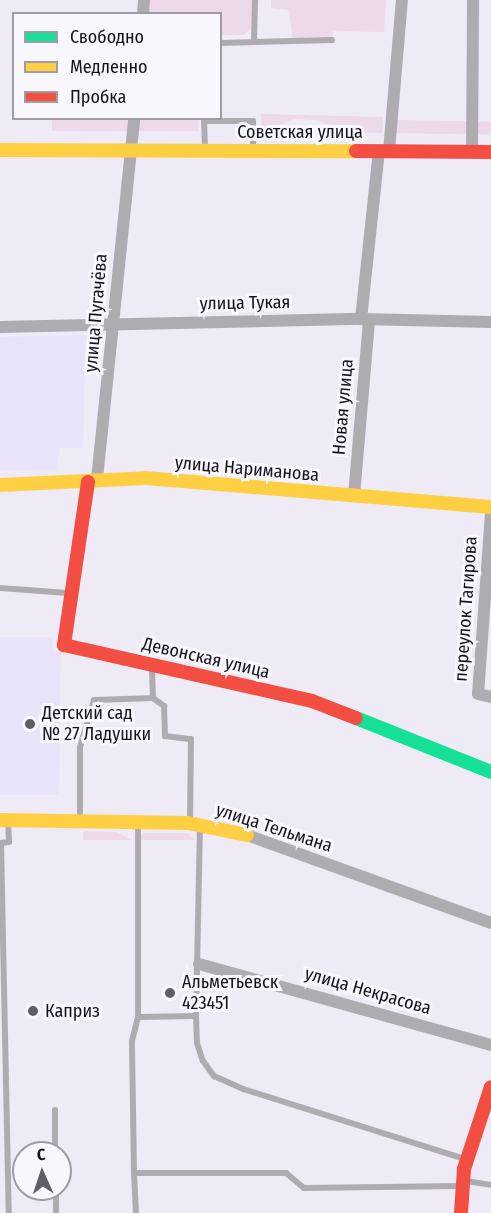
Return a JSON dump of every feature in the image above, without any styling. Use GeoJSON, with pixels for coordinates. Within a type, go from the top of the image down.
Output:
{"type":"FeatureCollection","features":[{"type":"Feature","properties":{"kind":"street","name":"Новая улица"},"geometry":{"type":"LineString","coordinates":[[354,496],[365,320],[402,0]]}},
{"type":"Feature","properties":{"kind":"street"},"geometry":{"type":"LineString","coordinates":[[472,152],[473,0]]}},
{"type":"Feature","properties":{"kind":"street","name":"улица Пугачёва"},"geometry":{"type":"LineString","coordinates":[[92,481],[134,120]]}},
{"type":"Feature","properties":{"kind":"street","name":"Советская улица"},"geometry":{"type":"LineString","coordinates":[[0,150],[491,152]]}},
{"type":"Feature","properties":{"kind":"street","name":"улица Тукая"},"geometry":{"type":"LineString","coordinates":[[0,327],[365,320],[491,322]]}},
{"type":"Feature","properties":{"kind":"street","name":"улица Нариманова"},"geometry":{"type":"LineString","coordinates":[[0,485],[146,478],[491,507]]}},
{"type":"Feature","properties":{"kind":"street","name":"Девонская улица"},"geometry":{"type":"LineString","coordinates":[[92,481],[64,645],[152,663],[312,701],[491,772]]}},
{"type":"Feature","properties":{"kind":"street","name":"переулок Тагирова"},"geometry":{"type":"LineString","coordinates":[[491,513],[478,694],[491,697]]}},
{"type":"Feature","properties":{"kind":"street","name":"улица Тельмана"},"geometry":{"type":"LineString","coordinates":[[4,820],[195,823],[247,835],[491,923]]}},
{"type":"Feature","properties":{"kind":"street","name":"улица Некрасова"},"geometry":{"type":"LineString","coordinates":[[199,964],[491,1045]]}},
{"type":"Feature","properties":{"kind":"street"},"geometry":{"type":"LineString","coordinates":[[461,1213],[462,1183],[467,1159],[491,1087]]}},
{"type":"Feature","properties":{"kind":"lane"},"geometry":{"type":"LineString","coordinates":[[254,42],[255,0]]}},
{"type":"Feature","properties":{"kind":"lane"},"geometry":{"type":"LineString","coordinates":[[222,43],[332,40]]}},
{"type":"Feature","properties":{"kind":"lane"},"geometry":{"type":"LineString","coordinates":[[205,150],[204,120],[253,121],[253,150]]}},
{"type":"Feature","properties":{"kind":"lane"},"geometry":{"type":"LineString","coordinates":[[0,588],[72,593]]}},
{"type":"Feature","properties":{"kind":"lane"},"geometry":{"type":"LineString","coordinates":[[152,663],[153,698]]}},
{"type":"Feature","properties":{"kind":"lane"},"geometry":{"type":"LineString","coordinates":[[80,822],[80,747],[94,700],[153,698],[164,706],[165,736],[191,739],[199,964],[197,1043],[203,1061],[214,1076],[243,1089],[467,1159]]}},
{"type":"Feature","properties":{"kind":"lane"},"geometry":{"type":"LineString","coordinates":[[4,820],[9,842],[0,843],[9,1213]]}},
{"type":"Feature","properties":{"kind":"lane"},"geometry":{"type":"LineString","coordinates":[[136,1213],[132,1041],[138,1017],[138,822]]}},
{"type":"Feature","properties":{"kind":"lane"},"geometry":{"type":"LineString","coordinates":[[138,1017],[196,1016]]}},
{"type":"Feature","properties":{"kind":"lane"},"geometry":{"type":"LineString","coordinates":[[55,1110],[55,1141]]}},
{"type":"Feature","properties":{"kind":"lane"},"geometry":{"type":"LineString","coordinates":[[134,1173],[286,1173],[304,1188],[462,1183],[491,1185]]}},
{"type":"Feature","properties":{"kind":"shaded area"},"geometry":{"type":"Polygon","coordinates":[[[149,0],[252,0],[252,28],[243,35],[222,35],[222,12],[148,12],[149,0]]]}},
{"type":"Feature","properties":{"kind":"shaded area"},"geometry":{"type":"Polygon","coordinates":[[[271,0],[386,0],[384,32],[333,31],[332,40],[293,41],[289,10],[271,8],[271,0]]]}},
{"type":"Feature","properties":{"kind":"shaded area"},"geometry":{"type":"Polygon","coordinates":[[[261,114],[383,117],[382,133],[350,132],[317,120],[295,119],[262,132],[261,114]]]}},
{"type":"Feature","properties":{"kind":"shaded area"},"geometry":{"type":"Polygon","coordinates":[[[52,120],[198,120],[198,131],[52,131],[52,120]]]}},
{"type":"Feature","properties":{"kind":"shaded area"},"geometry":{"type":"Polygon","coordinates":[[[392,120],[491,122],[491,135],[392,133],[392,120]]]}},
{"type":"Feature","properties":{"kind":"shaded area"},"geometry":{"type":"Polygon","coordinates":[[[86,335],[83,448],[60,448],[56,470],[0,470],[0,337],[86,335]]]}},
{"type":"Feature","properties":{"kind":"shaded area","name":"Детский сад № 27 Ладушки"},"geometry":{"type":"Polygon","coordinates":[[[0,637],[52,637],[53,651],[61,653],[59,795],[0,795],[0,637]]]}},
{"type":"Feature","properties":{"kind":"shaded area"},"geometry":{"type":"Polygon","coordinates":[[[83,831],[117,832],[131,840],[83,840],[83,831]]]}},
{"type":"Feature","properties":{"kind":"shaded area"},"geometry":{"type":"Polygon","coordinates":[[[143,833],[187,833],[195,840],[138,840],[143,833]]]}},
{"type":"Feature","properties":{"kind":"traffic: fast"},"geometry":{"type":"LineString","coordinates":[[356,718],[491,772]]}},
{"type":"Feature","properties":{"kind":"traffic: slow"},"geometry":{"type":"LineString","coordinates":[[0,150],[356,151]]}},
{"type":"Feature","properties":{"kind":"traffic: slow"},"geometry":{"type":"LineString","coordinates":[[0,485],[146,478],[491,507]]}},
{"type":"Feature","properties":{"kind":"traffic: slow"},"geometry":{"type":"LineString","coordinates":[[0,820],[188,823],[247,835]]}},
{"type":"Feature","properties":{"kind":"traffic: jam"},"geometry":{"type":"LineString","coordinates":[[356,151],[491,152]]}},
{"type":"Feature","properties":{"kind":"traffic: jam"},"geometry":{"type":"LineString","coordinates":[[88,482],[64,645],[312,701],[356,718]]}},
{"type":"Feature","properties":{"kind":"traffic: jam"},"geometry":{"type":"LineString","coordinates":[[461,1213],[464,1169],[491,1087]]}},
{"type":"Feature","properties":{"kind":"place","name":"Детский сад № 27 Ладушки"},"geometry":{"type":"Point","coordinates":[30,724]}},
{"type":"Feature","properties":{"kind":"place","name":"Альметьевск 423451"},"geometry":{"type":"Point","coordinates":[170,993]}},
{"type":"Feature","properties":{"kind":"place","name":"Каприз"},"geometry":{"type":"Point","coordinates":[33,1011]}}]}
